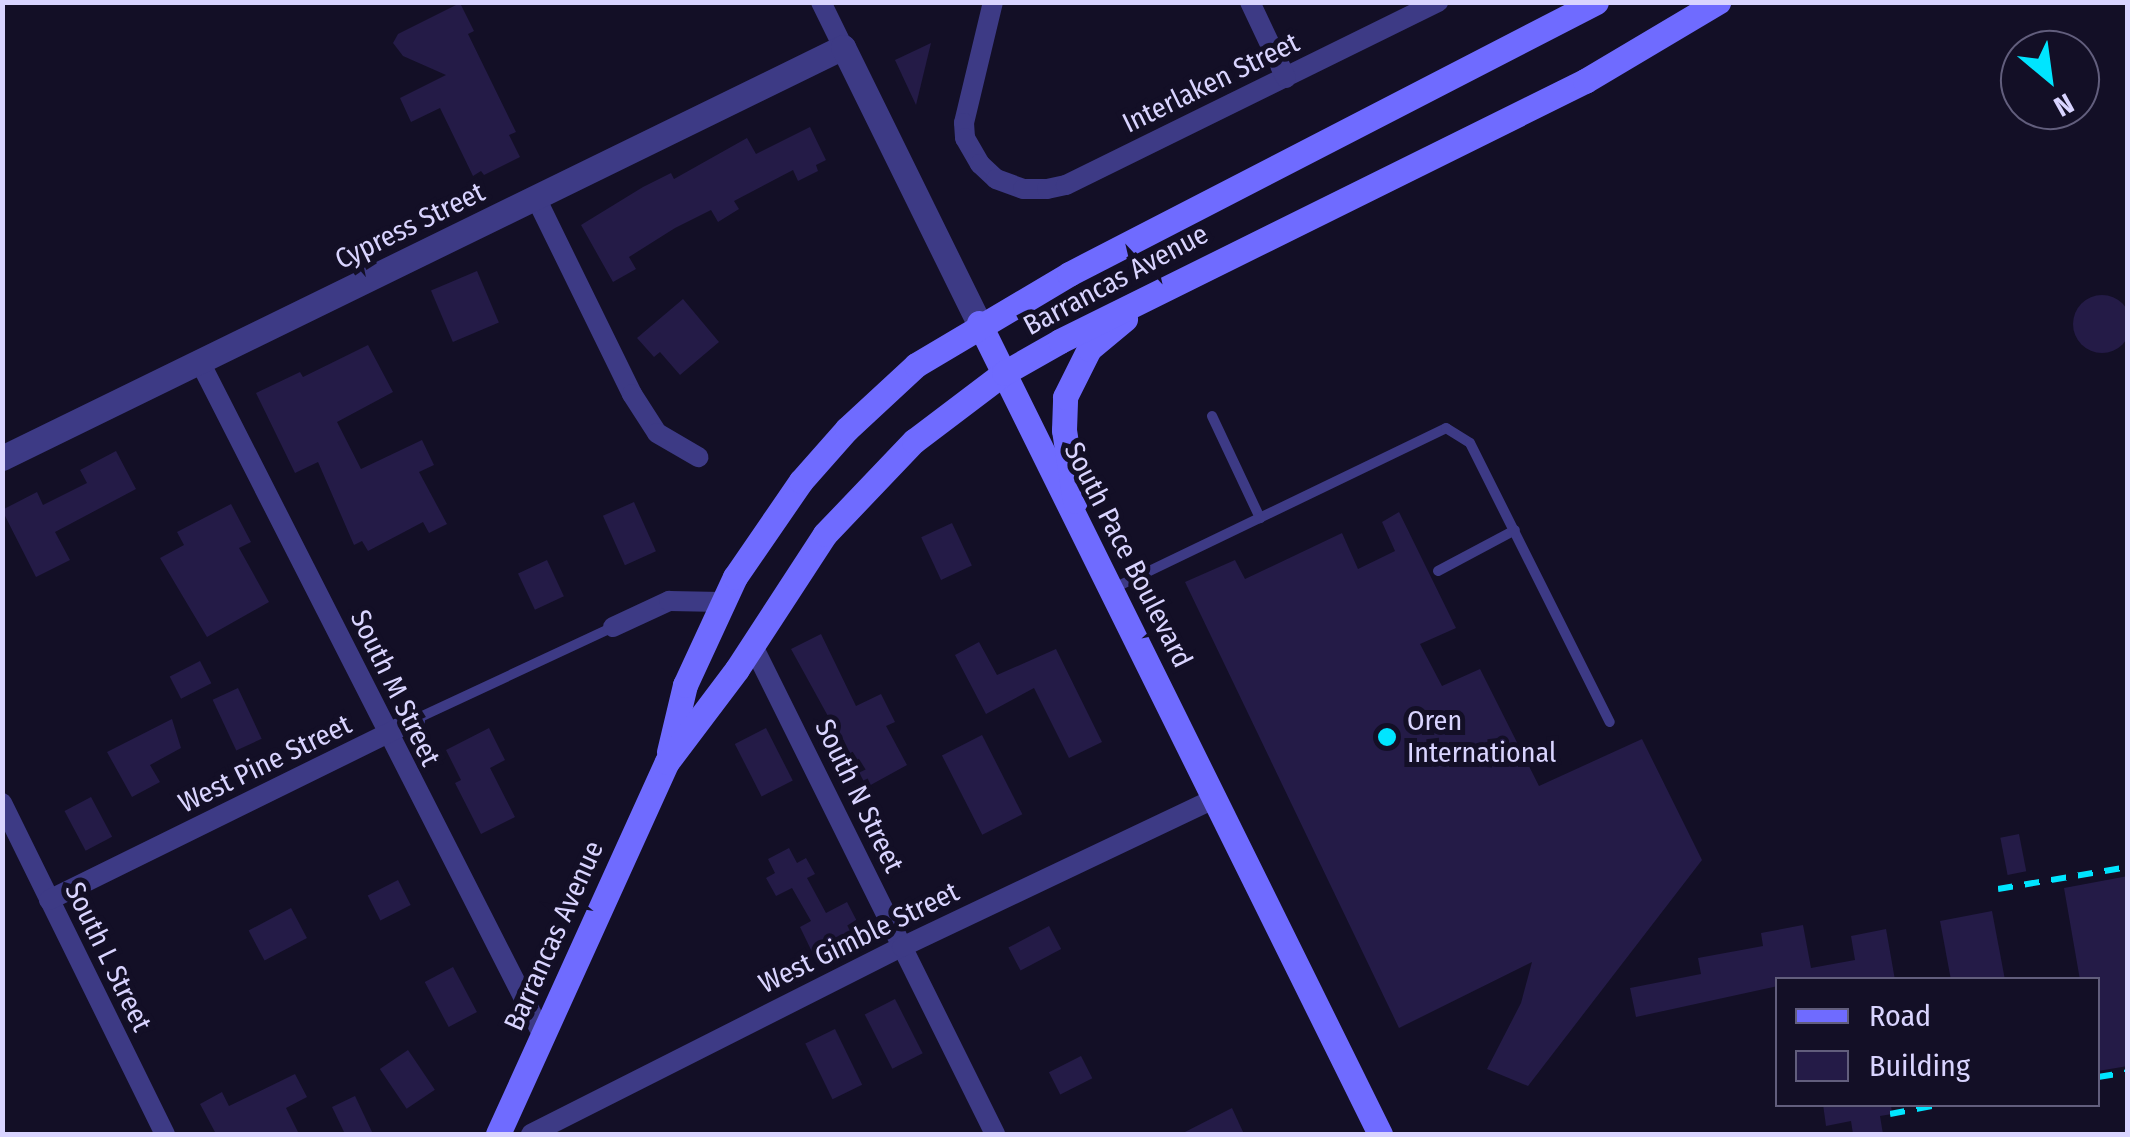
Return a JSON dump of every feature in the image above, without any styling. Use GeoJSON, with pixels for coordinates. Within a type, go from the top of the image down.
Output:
{"type":"FeatureCollection","features":[{"type":"Feature","properties":{"kind":"main road","name":"Barrancas Avenue"},"geometry":{"type":"LineString","coordinates":[[667,762],[686,685],[722,602],[765,531],[847,428],[916,365],[979,323],[1596,2]]}},
{"type":"Feature","properties":{"kind":"main road","name":"Barrancas Avenue"},"geometry":{"type":"LineString","coordinates":[[498,1134],[667,762],[752,644],[824,534],[914,441],[1004,373],[1162,287],[1585,81],[1718,2]]}},
{"type":"Feature","properties":{"kind":"main road"},"geometry":{"type":"LineString","coordinates":[[1079,525],[1064,430],[1066,397],[1089,350],[1162,287]]}},
{"type":"Feature","properties":{"kind":"main road","name":"South Pace Boulevard"},"geometry":{"type":"LineString","coordinates":[[979,323],[1380,1134]]}},
{"type":"Feature","properties":{"kind":"street","name":"South Pace Boulevard"},"geometry":{"type":"LineString","coordinates":[[821,2],[979,323]]}},
{"type":"Feature","properties":{"kind":"street","name":"Interlaken Street"},"geometry":{"type":"LineString","coordinates":[[993,2],[964,122],[970,150],[1003,182],[1035,189],[1066,184],[1438,2]]}},
{"type":"Feature","properties":{"kind":"street"},"geometry":{"type":"LineString","coordinates":[[1250,2],[1286,78]]}},
{"type":"Feature","properties":{"kind":"street","name":"Cypress Street"},"geometry":{"type":"LineString","coordinates":[[2,458],[843,46]]}},
{"type":"Feature","properties":{"kind":"street"},"geometry":{"type":"LineString","coordinates":[[536,198],[632,394],[657,433],[698,457]]}},
{"type":"Feature","properties":{"kind":"street","name":"South M Street"},"geometry":{"type":"LineString","coordinates":[[200,362],[544,1038]]}},
{"type":"Feature","properties":{"kind":"street"},"geometry":{"type":"LineString","coordinates":[[613,627],[669,600],[722,602]]}},
{"type":"Feature","properties":{"kind":"street","name":"South N Street"},"geometry":{"type":"LineString","coordinates":[[752,644],[995,1134]]}},
{"type":"Feature","properties":{"kind":"street","name":"West Pine Street"},"geometry":{"type":"LineString","coordinates":[[49,900],[415,720]]}},
{"type":"Feature","properties":{"kind":"street","name":"West Gimble Street"},"geometry":{"type":"LineString","coordinates":[[530,1134],[902,947],[1216,798]]}},
{"type":"Feature","properties":{"kind":"street","name":"South L Street"},"geometry":{"type":"LineString","coordinates":[[2,803],[165,1134]]}},
{"type":"Feature","properties":{"kind":"lane"},"geometry":{"type":"LineString","coordinates":[[1212,416],[1260,518]]}},
{"type":"Feature","properties":{"kind":"lane"},"geometry":{"type":"LineString","coordinates":[[1112,590],[1446,428],[1470,443],[1610,722]]}},
{"type":"Feature","properties":{"kind":"lane"},"geometry":{"type":"LineString","coordinates":[[1438,571],[1515,530]]}},
{"type":"Feature","properties":{"kind":"lane","name":"West Pine Street"},"geometry":{"type":"LineString","coordinates":[[415,720],[613,627]]}},
{"type":"Feature","properties":{"kind":"building"},"geometry":{"type":"Polygon","coordinates":[[[460,3],[474,31],[468,34],[516,132],[509,135],[520,157],[484,175],[481,171],[473,176],[440,108],[411,122],[400,98],[446,75],[403,56],[393,43],[398,34],[460,3]]]}},
{"type":"Feature","properties":{"kind":"building"},"geometry":{"type":"Polygon","coordinates":[[[931,43],[916,105],[895,60],[931,43]]]}},
{"type":"Feature","properties":{"kind":"building"},"geometry":{"type":"Polygon","coordinates":[[[810,127],[826,160],[816,165],[818,171],[798,181],[793,170],[734,201],[739,209],[718,222],[711,210],[675,228],[629,257],[636,269],[613,282],[581,225],[643,187],[671,173],[674,179],[747,138],[756,154],[810,127]]]}},
{"type":"Feature","properties":{"kind":"building"},"geometry":{"type":"Polygon","coordinates":[[[477,271],[499,323],[453,342],[431,291],[477,271]]]}},
{"type":"Feature","properties":{"kind":"building"},"geometry":{"type":"Polygon","coordinates":[[[2102,295],[2122,304],[2131,324],[2122,344],[2102,353],[2082,344],[2073,324],[2082,304],[2102,295]]]}},
{"type":"Feature","properties":{"kind":"building"},"geometry":{"type":"Polygon","coordinates":[[[683,299],[719,342],[680,375],[660,352],[654,357],[637,338],[683,299]]]}},
{"type":"Feature","properties":{"kind":"building"},"geometry":{"type":"Polygon","coordinates":[[[368,345],[393,392],[337,422],[361,469],[422,440],[434,465],[419,472],[447,524],[429,533],[423,522],[368,551],[362,541],[354,545],[318,462],[295,473],[256,393],[300,372],[303,377],[368,345]]]}},
{"type":"Feature","properties":{"kind":"building"},"geometry":{"type":"Polygon","coordinates":[[[116,451],[136,489],[55,532],[70,560],[36,577],[2,510],[37,492],[43,505],[87,483],[80,470],[116,451]]]}},
{"type":"Feature","properties":{"kind":"building"},"geometry":{"type":"Polygon","coordinates":[[[634,502],[656,551],[625,565],[603,516],[634,502]]]}},
{"type":"Feature","properties":{"kind":"building"},"geometry":{"type":"Polygon","coordinates":[[[231,504],[251,542],[239,548],[269,602],[207,637],[160,558],[184,545],[177,532],[231,504]]]}},
{"type":"Feature","properties":{"kind":"building","name":"Oren International"},"geometry":{"type":"Polygon","coordinates":[[[1399,512],[1456,628],[1420,644],[1442,686],[1480,669],[1539,786],[1642,739],[1702,860],[1528,1086],[1487,1069],[1521,1003],[1532,962],[1399,1028],[1185,582],[1235,560],[1245,579],[1342,533],[1358,569],[1395,551],[1382,522],[1399,512]]]}},
{"type":"Feature","properties":{"kind":"building"},"geometry":{"type":"Polygon","coordinates":[[[952,523],[972,566],[941,580],[921,537],[952,523]]]}},
{"type":"Feature","properties":{"kind":"building"},"geometry":{"type":"Polygon","coordinates":[[[547,560],[564,596],[535,610],[518,574],[547,560]]]}},
{"type":"Feature","properties":{"kind":"building"},"geometry":{"type":"Polygon","coordinates":[[[821,634],[856,706],[881,694],[895,722],[886,726],[907,765],[867,787],[791,649],[821,634]]]}},
{"type":"Feature","properties":{"kind":"building"},"geometry":{"type":"Polygon","coordinates":[[[979,642],[997,675],[1056,649],[1102,742],[1069,758],[1034,688],[986,714],[955,655],[979,642]]]}},
{"type":"Feature","properties":{"kind":"building"},"geometry":{"type":"Polygon","coordinates":[[[200,661],[211,683],[181,699],[170,676],[200,661]]]}},
{"type":"Feature","properties":{"kind":"building"},"geometry":{"type":"Polygon","coordinates":[[[238,688],[262,739],[236,751],[213,700],[238,688]]]}},
{"type":"Feature","properties":{"kind":"building"},"geometry":{"type":"Polygon","coordinates":[[[172,719],[181,748],[150,765],[160,782],[132,797],[107,752],[172,719]]]}},
{"type":"Feature","properties":{"kind":"building"},"geometry":{"type":"Polygon","coordinates":[[[489,728],[505,760],[490,768],[515,817],[481,834],[455,783],[461,780],[446,750],[489,728]]]}},
{"type":"Feature","properties":{"kind":"building"},"geometry":{"type":"Polygon","coordinates":[[[766,728],[793,781],[762,796],[735,744],[766,728]]]}},
{"type":"Feature","properties":{"kind":"building"},"geometry":{"type":"Polygon","coordinates":[[[982,735],[1022,814],[982,835],[942,755],[982,735]]]}},
{"type":"Feature","properties":{"kind":"building"},"geometry":{"type":"Polygon","coordinates":[[[91,797],[112,837],[86,851],[65,811],[91,797]]]}},
{"type":"Feature","properties":{"kind":"building"},"geometry":{"type":"Polygon","coordinates":[[[2019,834],[2026,871],[2008,875],[2000,838],[2019,834]]]}},
{"type":"Feature","properties":{"kind":"building"},"geometry":{"type":"Polygon","coordinates":[[[789,848],[797,863],[806,858],[815,874],[807,878],[826,913],[847,902],[861,929],[813,954],[800,927],[811,921],[792,888],[776,896],[766,878],[775,873],[768,859],[789,848]]]}},
{"type":"Feature","properties":{"kind":"building"},"geometry":{"type":"Polygon","coordinates":[[[2128,876],[2128,1066],[2100,1071],[2100,977],[2079,977],[2064,888],[2128,876]]]}},
{"type":"Feature","properties":{"kind":"building"},"geometry":{"type":"Polygon","coordinates":[[[398,880],[411,905],[380,920],[368,895],[398,880]]]}},
{"type":"Feature","properties":{"kind":"building"},"geometry":{"type":"Polygon","coordinates":[[[291,908],[307,938],[265,961],[249,931],[291,908]]]}},
{"type":"Feature","properties":{"kind":"building"},"geometry":{"type":"Polygon","coordinates":[[[1992,911],[2004,977],[1950,977],[1940,921],[1992,911]]]}},
{"type":"Feature","properties":{"kind":"building"},"geometry":{"type":"Polygon","coordinates":[[[1803,925],[1811,968],[1855,960],[1851,936],[1886,929],[1894,977],[1775,977],[1775,987],[1636,1017],[1630,988],[1701,974],[1698,958],[1763,946],[1761,933],[1803,925]]]}},
{"type":"Feature","properties":{"kind":"building"},"geometry":{"type":"Polygon","coordinates":[[[1049,926],[1061,949],[1021,971],[1008,948],[1049,926]]]}},
{"type":"Feature","properties":{"kind":"building"},"geometry":{"type":"Polygon","coordinates":[[[453,967],[477,1012],[449,1027],[425,982],[453,967]]]}},
{"type":"Feature","properties":{"kind":"building"},"geometry":{"type":"Polygon","coordinates":[[[895,999],[923,1053],[892,1069],[865,1014],[895,999]]]}},
{"type":"Feature","properties":{"kind":"building"},"geometry":{"type":"Polygon","coordinates":[[[835,1029],[862,1085],[833,1099],[805,1043],[835,1029]]]}},
{"type":"Feature","properties":{"kind":"building"},"geometry":{"type":"Polygon","coordinates":[[[408,1050],[435,1090],[407,1109],[380,1069],[408,1050]]]}},
{"type":"Feature","properties":{"kind":"building"},"geometry":{"type":"Polygon","coordinates":[[[1081,1056],[1092,1078],[1060,1095],[1049,1072],[1081,1056]]]}},
{"type":"Feature","properties":{"kind":"building"},"geometry":{"type":"Polygon","coordinates":[[[295,1074],[307,1097],[286,1108],[299,1134],[216,1134],[200,1104],[222,1092],[229,1106],[295,1074]]]}},
{"type":"Feature","properties":{"kind":"building"},"geometry":{"type":"Polygon","coordinates":[[[355,1096],[373,1134],[345,1134],[332,1107],[355,1096]]]}},
{"type":"Feature","properties":{"kind":"building"},"geometry":{"type":"Polygon","coordinates":[[[1823,1107],[1891,1107],[1892,1114],[1880,1116],[1883,1134],[1853,1134],[1851,1121],[1826,1126],[1823,1107]]]}},
{"type":"Feature","properties":{"kind":"building"},"geometry":{"type":"Polygon","coordinates":[[[1232,1108],[1244,1134],[1181,1134],[1232,1108]]]}},
{"type":"Feature","properties":{"kind":"railway"},"geometry":{"type":"LineString","coordinates":[[1998,889],[2128,867]]}},
{"type":"Feature","properties":{"kind":"railway"},"geometry":{"type":"LineString","coordinates":[[2100,1077],[2128,1072]]}},
{"type":"Feature","properties":{"kind":"railway"},"geometry":{"type":"LineString","coordinates":[[1890,1114],[1926,1107]]}},
{"type":"Feature","properties":{"kind":"place","name":"Oren International"},"geometry":{"type":"Point","coordinates":[1387,737]}}]}
